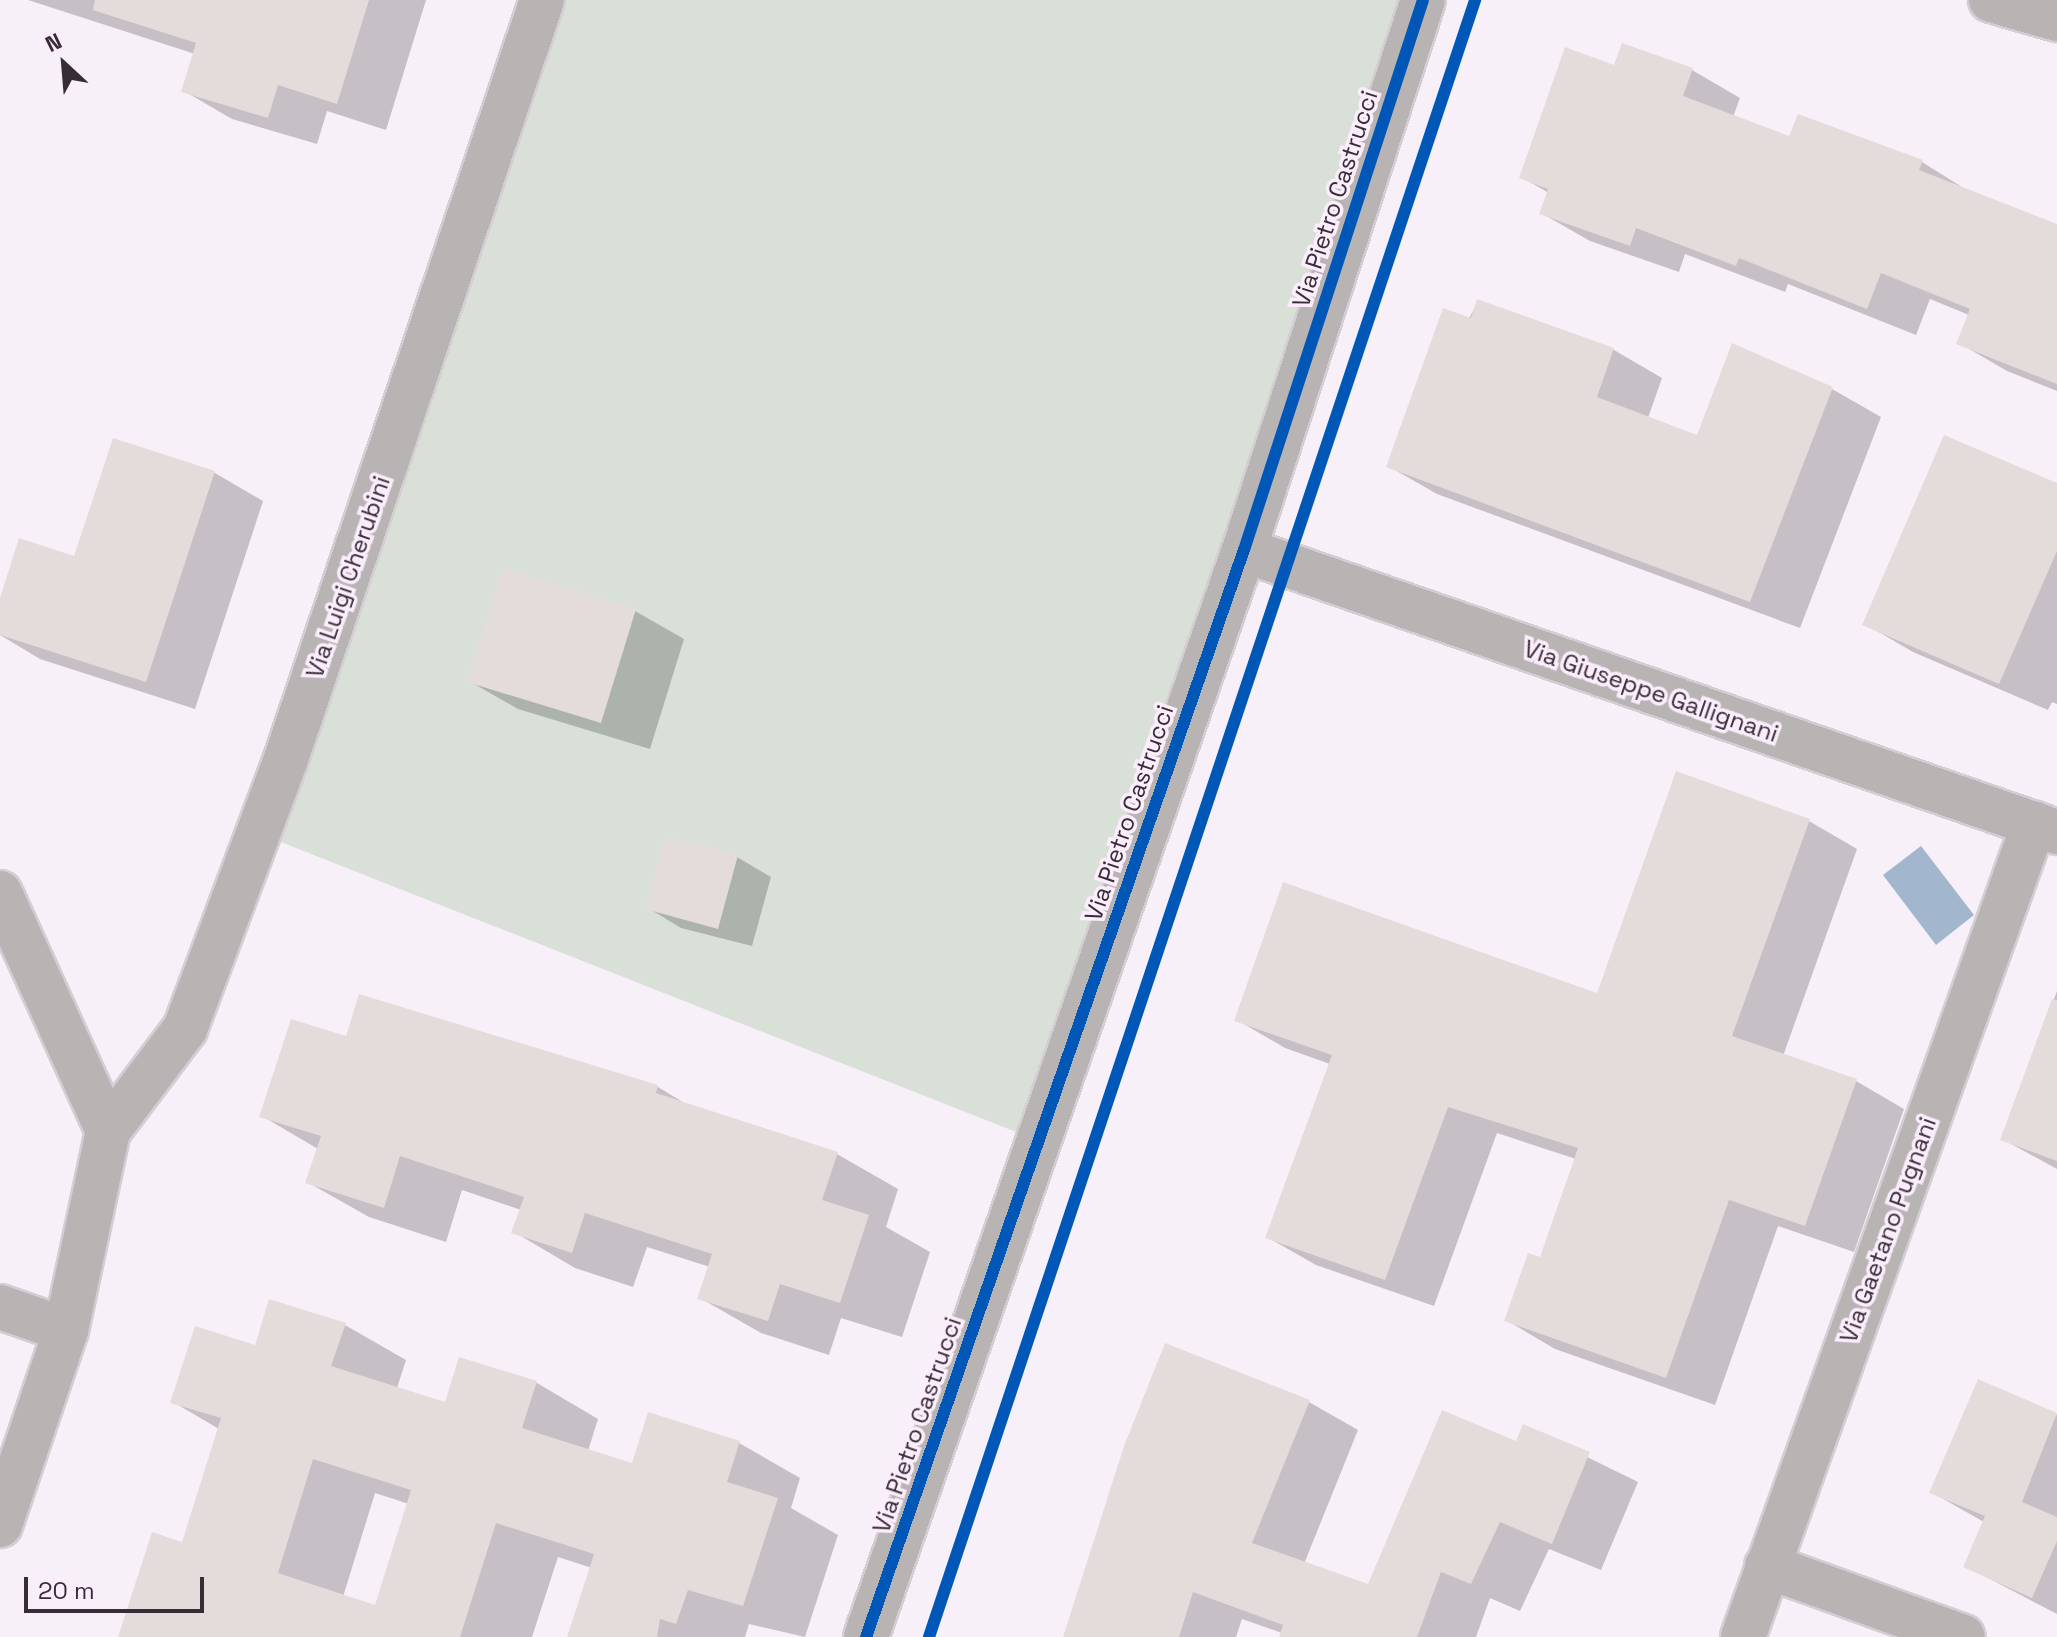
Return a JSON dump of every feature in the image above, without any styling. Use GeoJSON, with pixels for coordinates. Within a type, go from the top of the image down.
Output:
{"type":"FeatureCollection","features":[{"type":"Feature","properties":{"kind":"street","name":"Via Luigi Cherubini"},"geometry":{"type":"LineString","coordinates":[[108,1131],[185,1029],[285,762],[542,0]]}},
{"type":"Feature","properties":{"kind":"street","name":"Via Pietro Castrucci"},"geometry":{"type":"LineString","coordinates":[[866,1637],[1244,550],[1423,0]]}},
{"type":"Feature","properties":{"kind":"street"},"geometry":{"type":"LineString","coordinates":[[1991,0],[2057,19]]}},
{"type":"Feature","properties":{"kind":"street","name":"Via Giuseppe Gallignani"},"geometry":{"type":"LineString","coordinates":[[1244,550],[2045,828]]}},
{"type":"Feature","properties":{"kind":"street","name":"Via Gaetano Pugnani"},"geometry":{"type":"LineString","coordinates":[[1743,1637],[2045,828]]}},
{"type":"Feature","properties":{"kind":"street"},"geometry":{"type":"LineString","coordinates":[[0,893],[108,1131],[66,1330],[0,1525]]}},
{"type":"Feature","properties":{"kind":"street"},"geometry":{"type":"LineString","coordinates":[[0,1307],[66,1330]]}},
{"type":"Feature","properties":{"kind":"street"},"geometry":{"type":"LineString","coordinates":[[1767,1566],[1963,1637]]}},
{"type":"Feature","properties":{"kind":"shaded area"},"geometry":{"type":"Polygon","coordinates":[[[542,0],[1422,0],[1039,1141],[258,833],[542,0]]]}},
{"type":"Feature","properties":{"kind":"water"},"geometry":{"type":"Polygon","coordinates":[[[1921,846],[1974,915],[1936,945],[1883,875],[1921,846]]]}},
{"type":"Feature","properties":{"kind":"building"},"geometry":{"type":"Polygon","coordinates":[[[95,0],[369,0],[337,104],[278,85],[268,118],[181,92],[196,43],[93,10],[95,0]]]}},
{"type":"Feature","properties":{"kind":"building"},"geometry":{"type":"Polygon","coordinates":[[[1622,43],[1693,68],[1683,96],[1789,136],[1798,114],[1923,160],[1919,170],[2057,224],[2057,384],[1956,344],[1970,309],[1881,273],[1867,309],[1739,258],[1736,266],[1636,228],[1630,246],[1539,214],[1548,189],[1519,178],[1565,47],[1614,65],[1622,43]]]}},
{"type":"Feature","properties":{"kind":"building"},"geometry":{"type":"Polygon","coordinates":[[[1477,299],[1614,348],[1597,397],[1697,435],[1732,343],[1833,387],[1750,602],[1386,467],[1443,308],[1471,318],[1477,299]]]}},
{"type":"Feature","properties":{"kind":"building"},"geometry":{"type":"Polygon","coordinates":[[[1944,435],[2057,483],[2057,551],[1999,684],[1862,625],[1944,435]]]}},
{"type":"Feature","properties":{"kind":"building"},"geometry":{"type":"Polygon","coordinates":[[[113,438],[215,471],[146,682],[0,635],[0,598],[19,538],[74,556],[113,438]]]}},
{"type":"Feature","properties":{"kind":"building"},"geometry":{"type":"Polygon","coordinates":[[[502,568],[636,609],[601,723],[467,682],[502,568]]]}},
{"type":"Feature","properties":{"kind":"building"},"geometry":{"type":"Polygon","coordinates":[[[1676,771],[1810,819],[1732,1036],[1857,1079],[1805,1226],[1729,1200],[1666,1378],[1504,1321],[1528,1253],[1540,1257],[1578,1148],[1448,1107],[1385,1280],[1265,1238],[1332,1055],[1234,1021],[1283,882],[1597,993],[1676,771]]]}},
{"type":"Feature","properties":{"kind":"building"},"geometry":{"type":"Polygon","coordinates":[[[665,836],[738,855],[718,929],[645,909],[665,836]]]}},
{"type":"Feature","properties":{"kind":"building"},"geometry":{"type":"Polygon","coordinates":[[[359,994],[658,1085],[656,1093],[838,1152],[822,1200],[869,1215],[840,1303],[780,1284],[768,1321],[697,1299],[712,1254],[585,1213],[572,1253],[511,1233],[524,1197],[400,1156],[384,1208],[305,1183],[321,1136],[259,1117],[291,1019],[346,1036],[359,994]]]}},
{"type":"Feature","properties":{"kind":"building"},"geometry":{"type":"Polygon","coordinates":[[[2052,999],[2057,1000],[2057,1161],[2000,1140],[2052,999]]]}},
{"type":"Feature","properties":{"kind":"building"},"geometry":{"type":"Polygon","coordinates":[[[269,1299],[346,1323],[331,1366],[445,1402],[459,1357],[537,1381],[522,1428],[632,1463],[648,1412],[740,1441],[727,1482],[778,1498],[743,1606],[688,1590],[676,1624],[660,1619],[657,1637],[567,1637],[594,1554],[496,1523],[460,1637],[118,1637],[152,1532],[182,1542],[221,1418],[170,1403],[195,1326],[255,1345],[269,1299]],[[313,1459],[278,1573],[375,1605],[411,1490],[313,1459]]]}},
{"type":"Feature","properties":{"kind":"building"},"geometry":{"type":"Polygon","coordinates":[[[1165,1343],[1310,1400],[1252,1543],[1368,1584],[1442,1410],[1516,1441],[1523,1424],[1590,1452],[1552,1544],[1500,1522],[1471,1584],[1441,1572],[1417,1637],[1279,1637],[1283,1625],[1193,1592],[1179,1637],[1063,1637],[1124,1446],[1165,1343]]]}},
{"type":"Feature","properties":{"kind":"building"},"geometry":{"type":"Polygon","coordinates":[[[1978,1379],[2057,1413],[2022,1502],[2057,1517],[2057,1541],[2032,1598],[1963,1567],[1985,1516],[1929,1493],[1978,1379]]]}},
{"type":"Feature","properties":{"kind":"cycle path"},"geometry":{"type":"LineString","coordinates":[[866,1637],[1244,550],[1423,0]]}},
{"type":"Feature","properties":{"kind":"cycle path"},"geometry":{"type":"LineString","coordinates":[[929,1637],[1475,0]]}}]}
